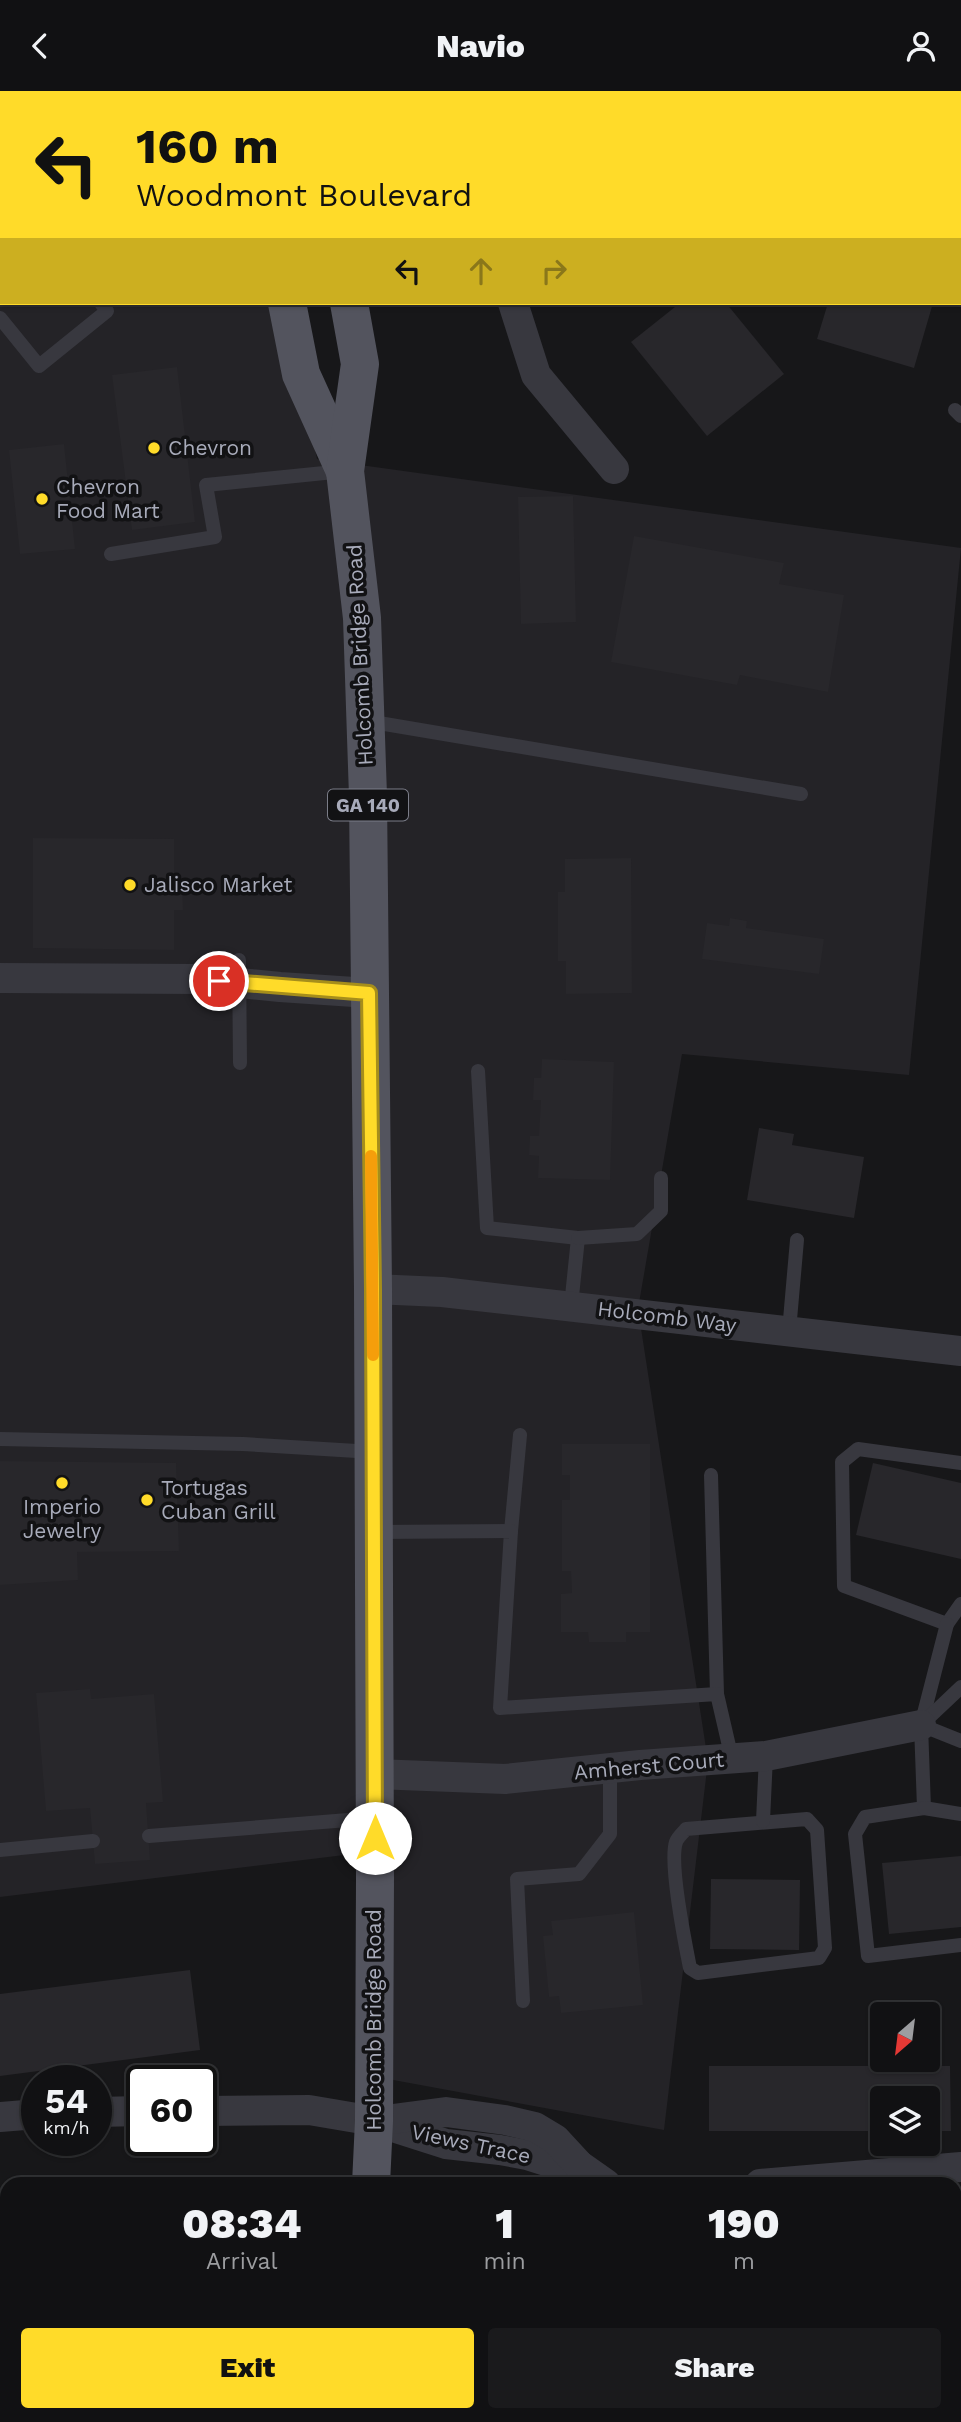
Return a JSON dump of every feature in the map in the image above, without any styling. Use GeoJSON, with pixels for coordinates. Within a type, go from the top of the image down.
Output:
{"type":"FeatureCollection","features":[{"type":"Feature","properties":{"kind":"main road","name":"Holcomb Bridge Road"},"geometry":{"type":"LineString","coordinates":[[287,305],[301,374],[345,471]]}},
{"type":"Feature","properties":{"kind":"main road","name":"Holcomb Bridge Road"},"geometry":{"type":"LineString","coordinates":[[349,305],[360,364],[345,471],[362,618],[373,1289],[374,2121],[371,2177]]}},
{"type":"Feature","properties":{"kind":"street"},"geometry":{"type":"LineString","coordinates":[[514,305],[536,375],[614,469]]}},
{"type":"Feature","properties":{"kind":"street"},"geometry":{"type":"LineString","coordinates":[[0,978],[200,979],[239,971],[369,993]]}},
{"type":"Feature","properties":{"kind":"street","name":"Holcomb Way"},"geometry":{"type":"LineString","coordinates":[[373,1289],[442,1291],[961,1352]]}},
{"type":"Feature","properties":{"kind":"street","name":"Amherst Court"},"geometry":{"type":"LineString","coordinates":[[374,1774],[505,1779],[766,1756],[921,1725]]}},
{"type":"Feature","properties":{"kind":"street","name":"Views Trace"},"geometry":{"type":"LineString","coordinates":[[217,2111],[309,2110],[374,2121],[446,2144],[500,2150],[549,2162],[579,2165],[596,2177]]}},
{"type":"Feature","properties":{"kind":"street"},"geometry":{"type":"LineString","coordinates":[[0,2117],[21,2115]]}},
{"type":"Feature","properties":{"kind":"street"},"geometry":{"type":"LineString","coordinates":[[843,2177],[961,2167]]}},
{"type":"Feature","properties":{"kind":"lane"},"geometry":{"type":"LineString","coordinates":[[0,318],[40,366],[107,311],[102,305]]}},
{"type":"Feature","properties":{"kind":"lane"},"geometry":{"type":"LineString","coordinates":[[111,554],[215,537],[206,485],[345,471]]}},
{"type":"Feature","properties":{"kind":"lane"},"geometry":{"type":"LineString","coordinates":[[365,720],[801,794]]}},
{"type":"Feature","properties":{"kind":"lane"},"geometry":{"type":"LineString","coordinates":[[239,971],[240,1063]]}},
{"type":"Feature","properties":{"kind":"lane"},"geometry":{"type":"LineString","coordinates":[[478,1071],[486,1228],[578,1238],[637,1234],[661,1211],[661,1178]]}},
{"type":"Feature","properties":{"kind":"lane"},"geometry":{"type":"LineString","coordinates":[[571,1306],[578,1238]]}},
{"type":"Feature","properties":{"kind":"lane"},"geometry":{"type":"LineString","coordinates":[[789,1331],[797,1240]]}},
{"type":"Feature","properties":{"kind":"lane"},"geometry":{"type":"LineString","coordinates":[[520,1435],[500,1708],[717,1694]]}},
{"type":"Feature","properties":{"kind":"lane"},"geometry":{"type":"LineString","coordinates":[[0,1439],[243,1444],[373,1453]]}},
{"type":"Feature","properties":{"kind":"lane"},"geometry":{"type":"LineString","coordinates":[[947,1624],[844,1587],[842,1462],[858,1449],[961,1463]]}},
{"type":"Feature","properties":{"kind":"lane"},"geometry":{"type":"LineString","coordinates":[[711,1475],[717,1694],[732,1759]]}},
{"type":"Feature","properties":{"kind":"lane"},"geometry":{"type":"LineString","coordinates":[[374,1532],[511,1531]]}},
{"type":"Feature","properties":{"kind":"lane"},"geometry":{"type":"LineString","coordinates":[[924,1808],[921,1725],[947,1624],[961,1604]]}},
{"type":"Feature","properties":{"kind":"lane"},"geometry":{"type":"LineString","coordinates":[[921,1725],[961,1687]]}},
{"type":"Feature","properties":{"kind":"lane"},"geometry":{"type":"LineString","coordinates":[[921,1725],[961,1741]]}},
{"type":"Feature","properties":{"kind":"lane"},"geometry":{"type":"LineString","coordinates":[[763,1821],[766,1756]]}},
{"type":"Feature","properties":{"kind":"lane"},"geometry":{"type":"LineString","coordinates":[[523,2001],[517,1879],[579,1874],[610,1834],[610,1768]]}},
{"type":"Feature","properties":{"kind":"lane"},"geometry":{"type":"LineString","coordinates":[[961,1814],[924,1808],[865,1817],[855,1834],[868,1956],[961,1945]]}},
{"type":"Feature","properties":{"kind":"lane"},"geometry":{"type":"LineString","coordinates":[[149,1836],[374,1818]]}},
{"type":"Feature","properties":{"kind":"lane"},"geometry":{"type":"LineString","coordinates":[[807,1819],[817,1830],[825,1948],[819,1958],[698,1973],[690,1968],[681,1922],[676,1841],[686,1829],[763,1821],[807,1819]]}},
{"type":"Feature","properties":{"kind":"lane"},"geometry":{"type":"LineString","coordinates":[[0,1850],[93,1841]]}},
{"type":"Feature","properties":{"kind":"shaded area"},"geometry":{"type":"Polygon","coordinates":[[[0,305],[286,305],[317,459],[961,548],[909,1075],[682,1054],[638,1309],[708,1761],[664,2130],[377,2077],[369,1852],[0,1897],[0,305]]]}},
{"type":"Feature","properties":{"kind":"building"},"geometry":{"type":"Polygon","coordinates":[[[677,305],[728,305],[784,374],[707,436],[631,342],[677,305]]]}},
{"type":"Feature","properties":{"kind":"building"},"geometry":{"type":"Polygon","coordinates":[[[827,305],[932,305],[914,368],[817,339],[827,305]]]}},
{"type":"Feature","properties":{"kind":"building","name":"Chevron"},"geometry":{"type":"Polygon","coordinates":[[[177,367],[195,522],[132,530],[112,375],[177,367]]]}},
{"type":"Feature","properties":{"kind":"building","name":"Chevron Food Mart"},"geometry":{"type":"Polygon","coordinates":[[[64,444],[75,549],[20,554],[9,450],[64,444]]]}},
{"type":"Feature","properties":{"kind":"building"},"geometry":{"type":"Polygon","coordinates":[[[573,496],[576,622],[521,624],[518,497],[573,496]]]}},
{"type":"Feature","properties":{"kind":"building"},"geometry":{"type":"Polygon","coordinates":[[[634,536],[784,563],[779,584],[844,595],[828,692],[740,675],[737,685],[611,662],[634,536]]]}},
{"type":"Feature","properties":{"kind":"building"},"geometry":{"type":"Polygon","coordinates":[[[33,838],[174,839],[174,884],[182,884],[183,910],[174,910],[174,950],[33,948],[33,838]]]}},
{"type":"Feature","properties":{"kind":"building"},"geometry":{"type":"Polygon","coordinates":[[[631,858],[632,993],[566,994],[566,961],[558,961],[558,892],[565,892],[565,859],[631,858]]]}},
{"type":"Feature","properties":{"kind":"building"},"geometry":{"type":"Polygon","coordinates":[[[730,918],[747,921],[746,928],[824,939],[819,974],[702,959],[707,923],[729,926],[730,918]]]}},
{"type":"Feature","properties":{"kind":"building"},"geometry":{"type":"Polygon","coordinates":[[[542,1059],[614,1062],[610,1180],[538,1178],[539,1156],[529,1155],[530,1136],[539,1136],[541,1100],[533,1100],[534,1078],[541,1078],[542,1059]]]}},
{"type":"Feature","properties":{"kind":"building"},"geometry":{"type":"Polygon","coordinates":[[[759,1128],[794,1134],[792,1145],[864,1157],[854,1218],[747,1200],[759,1128]]]}},
{"type":"Feature","properties":{"kind":"building"},"geometry":{"type":"Polygon","coordinates":[[[562,1444],[650,1444],[650,1632],[626,1632],[626,1642],[589,1642],[588,1632],[561,1632],[561,1594],[572,1593],[571,1571],[562,1571],[562,1500],[570,1500],[570,1475],[562,1475],[562,1444]]]}},
{"type":"Feature","properties":{"kind":"building"},"geometry":{"type":"Polygon","coordinates":[[[0,1461],[176,1463],[179,1551],[77,1552],[78,1580],[0,1585],[0,1461]]]}},
{"type":"Feature","properties":{"kind":"building"},"geometry":{"type":"Polygon","coordinates":[[[873,1463],[961,1483],[961,1559],[856,1535],[873,1463]]]}},
{"type":"Feature","properties":{"kind":"building"},"geometry":{"type":"Polygon","coordinates":[[[90,1689],[91,1699],[154,1694],[163,1802],[146,1803],[150,1860],[95,1864],[90,1808],[46,1811],[36,1693],[90,1689]]]}},
{"type":"Feature","properties":{"kind":"building"},"geometry":{"type":"Polygon","coordinates":[[[961,1856],[961,1927],[889,1934],[882,1863],[961,1856]]]}},
{"type":"Feature","properties":{"kind":"building"},"geometry":{"type":"Polygon","coordinates":[[[711,1879],[800,1880],[799,1950],[710,1949],[711,1879]]]}},
{"type":"Feature","properties":{"kind":"building"},"geometry":{"type":"Polygon","coordinates":[[[634,1912],[643,2005],[561,2013],[559,1996],[549,1997],[543,1936],[553,1935],[551,1921],[634,1912]]]}},
{"type":"Feature","properties":{"kind":"building"},"geometry":{"type":"Polygon","coordinates":[[[190,1970],[200,2050],[85,2065],[21,2065],[21,2073],[0,2076],[0,1994],[190,1970]]]}},
{"type":"Feature","properties":{"kind":"building"},"geometry":{"type":"Polygon","coordinates":[[[709,2066],[870,2066],[870,2072],[940,2072],[940,2066],[950,2066],[951,2131],[940,2131],[940,2086],[870,2086],[870,2131],[709,2131],[709,2066]]]}},
{"type":"Feature","properties":{"kind":"slow traffic"},"geometry":{"type":"LineString","coordinates":[[371,1156],[373,1355]]}},
{"type":"Feature","properties":{"kind":"place","name":"Chevron"},"geometry":{"type":"Point","coordinates":[154,448]}},
{"type":"Feature","properties":{"kind":"place","name":"Chevron Food Mart"},"geometry":{"type":"Point","coordinates":[42,499]}},
{"type":"Feature","properties":{"kind":"place","name":"Jalisco Market"},"geometry":{"type":"Point","coordinates":[130,885]}},
{"type":"Feature","properties":{"kind":"place","name":"Imperio Jewelry"},"geometry":{"type":"Point","coordinates":[62,1483]}},
{"type":"Feature","properties":{"kind":"place","name":"Tortugas Cuban Grill"},"geometry":{"type":"Point","coordinates":[147,1500]}},
{"type":"Feature","properties":{"kind":"route"},"geometry":{"type":"LineString","coordinates":[[219,981],[369,993],[375,1838]]}}]}
